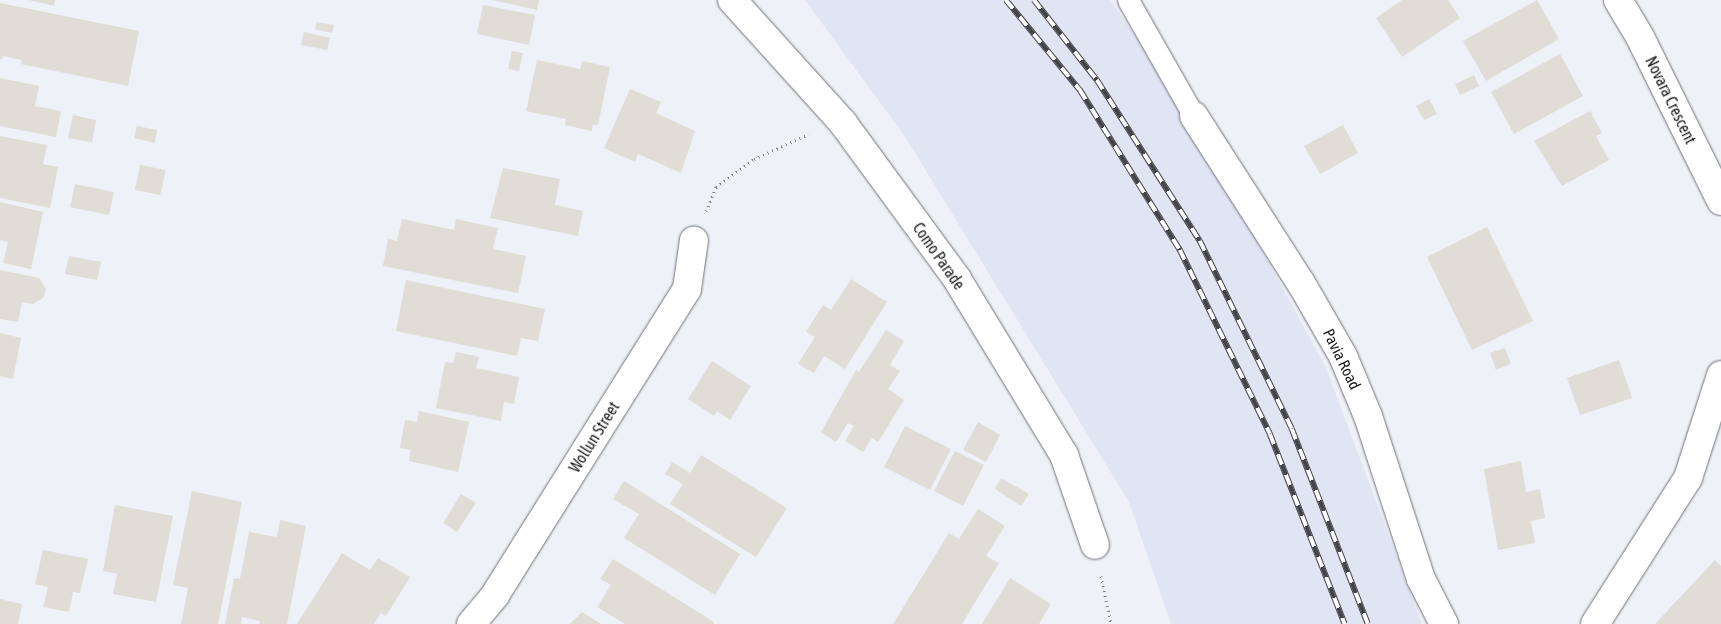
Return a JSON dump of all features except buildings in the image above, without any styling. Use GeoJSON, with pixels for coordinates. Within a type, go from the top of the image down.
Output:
{"type":"FeatureCollection","features":[{"type":"Feature","properties":{"kind":"street","name":"Como Parade"},"geometry":{"type":"LineString","coordinates":[[732,0],[748,14],[843,123],[957,279],[1064,455],[1095,545]]}},
{"type":"Feature","properties":{"kind":"street","name":"Novara Crescent"},"geometry":{"type":"LineString","coordinates":[[1618,0],[1640,37],[1721,201]]}},
{"type":"Feature","properties":{"kind":"street","name":"Pavia Road"},"geometry":{"type":"LineString","coordinates":[[1194,116],[1301,283],[1343,356],[1368,416],[1420,579],[1444,624]]}},
{"type":"Feature","properties":{"kind":"street","name":"Wollun Street"},"geometry":{"type":"LineString","coordinates":[[472,624],[495,595],[687,289],[694,240]]}},
{"type":"Feature","properties":{"kind":"street"},"geometry":{"type":"LineString","coordinates":[[1595,624],[1688,478],[1721,375]]}},
{"type":"Feature","properties":{"kind":"lane"},"geometry":{"type":"LineString","coordinates":[[1128,0],[1194,116]]}},
{"type":"Feature","properties":{"kind":"path"},"geometry":{"type":"LineString","coordinates":[[694,240],[716,187],[754,159],[800,137],[843,123]]}},
{"type":"Feature","properties":{"kind":"path"},"geometry":{"type":"LineString","coordinates":[[1095,545],[1111,624]]}},
{"type":"Feature","properties":{"kind":"shaded area"},"geometry":{"type":"Polygon","coordinates":[[[805,0],[1110,0],[1141,44],[1225,181],[1326,368],[1422,624],[1171,624],[1129,502],[904,135],[805,0]]]}},
{"type":"Feature","properties":{"kind":"railway"},"geometry":{"type":"LineString","coordinates":[[1006,0],[1080,90],[1180,250],[1270,434],[1345,624]]}},
{"type":"Feature","properties":{"kind":"railway"},"geometry":{"type":"LineString","coordinates":[[1034,0],[1097,80],[1200,241],[1292,429],[1368,624]]}}]}
